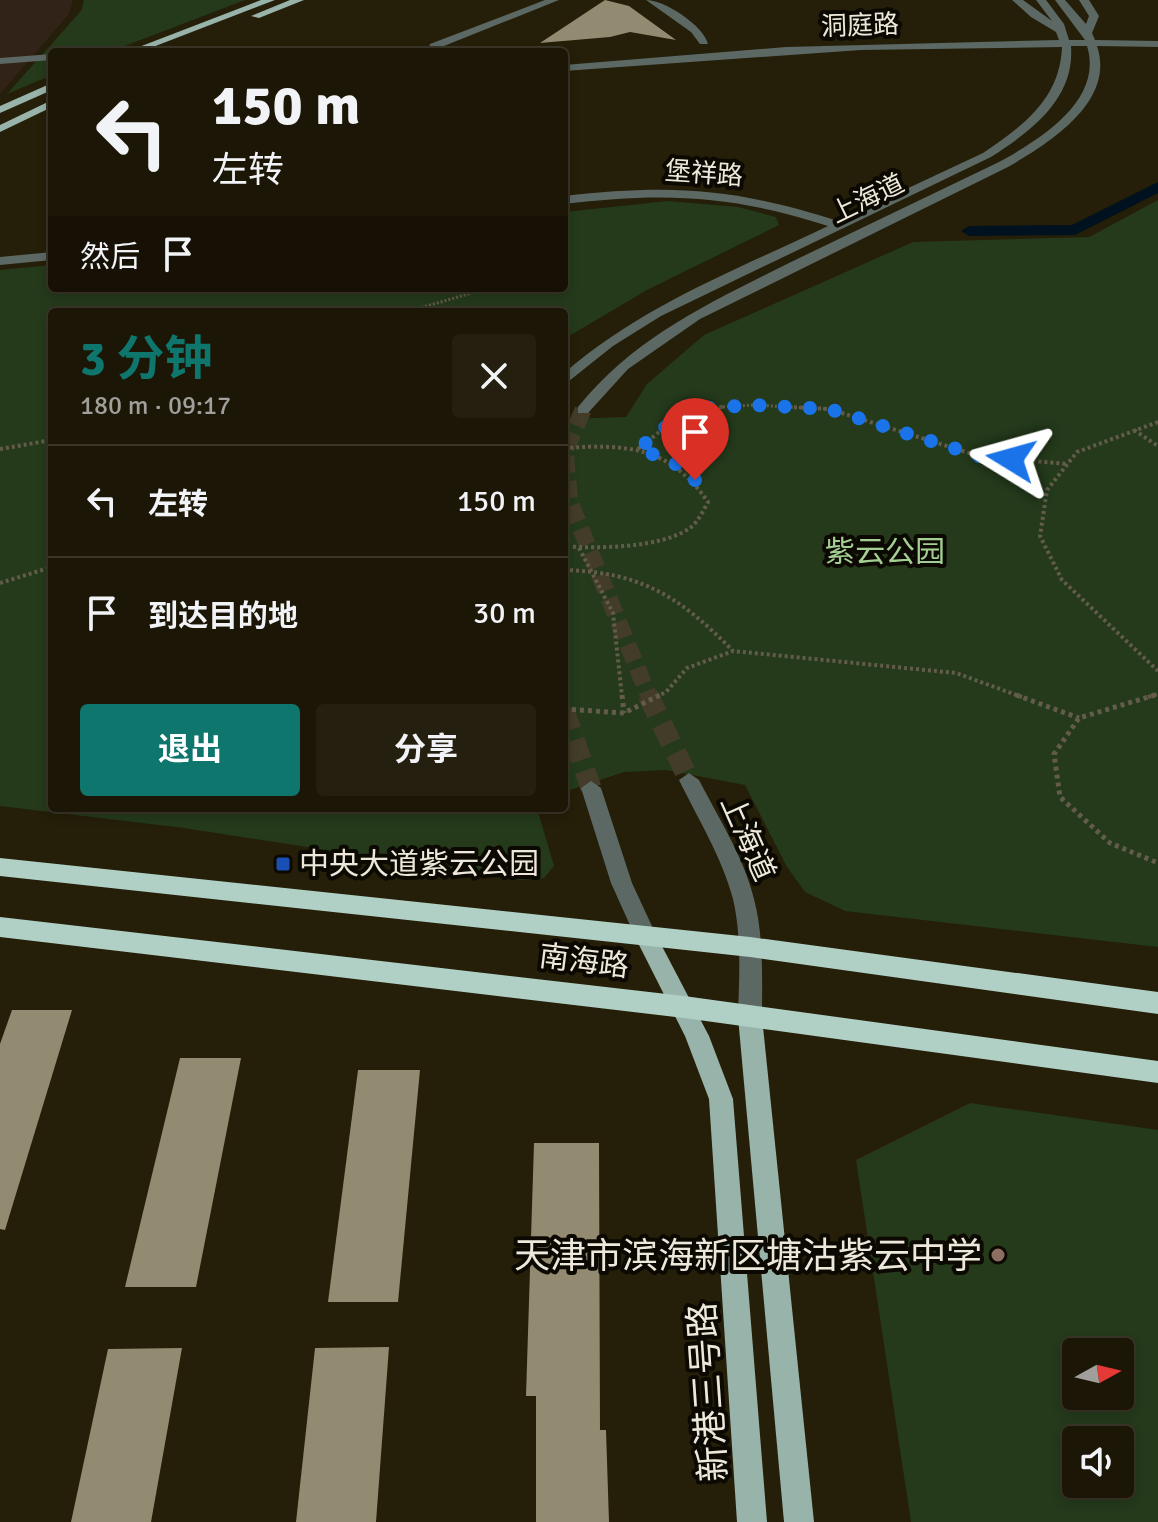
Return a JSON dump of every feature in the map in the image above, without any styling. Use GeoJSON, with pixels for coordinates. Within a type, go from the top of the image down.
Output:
{"type":"FeatureCollection","features":[{"type":"Feature","properties":{"kind":"highway","name":"南海路"},"geometry":{"type":"LineString","coordinates":[[0,867],[750,947],[1158,1003]]}},
{"type":"Feature","properties":{"kind":"highway","name":"南海路"},"geometry":{"type":"LineString","coordinates":[[0,927],[684,1007],[1158,1072]]}},
{"type":"Feature","properties":{"kind":"main road"},"geometry":{"type":"LineString","coordinates":[[142,48],[270,0]]}},
{"type":"Feature","properties":{"kind":"main road"},"geometry":{"type":"LineString","coordinates":[[173,48],[299,0]]}},
{"type":"Feature","properties":{"kind":"main road"},"geometry":{"type":"LineString","coordinates":[[0,110],[48,88]]}},
{"type":"Feature","properties":{"kind":"main road"},"geometry":{"type":"LineString","coordinates":[[0,129],[48,105]]}},
{"type":"Feature","properties":{"kind":"main road","name":"新港三号路"},"geometry":{"type":"LineString","coordinates":[[646,937],[710,1063],[721,1099],[752,1522]]}},
{"type":"Feature","properties":{"kind":"main road"},"geometry":{"type":"LineString","coordinates":[[750,1017],[799,1522]]}},
{"type":"Feature","properties":{"kind":"street"},"geometry":{"type":"LineString","coordinates":[[434,48],[454,36],[554,0]]}},
{"type":"Feature","properties":{"kind":"street"},"geometry":{"type":"LineString","coordinates":[[651,0],[694,30],[704,42]]}},
{"type":"Feature","properties":{"kind":"street"},"geometry":{"type":"LineString","coordinates":[[1017,0],[1064,36]]}},
{"type":"Feature","properties":{"kind":"street"},"geometry":{"type":"LineString","coordinates":[[1041,0],[1064,36]]}},
{"type":"Feature","properties":{"kind":"street"},"geometry":{"type":"LineString","coordinates":[[1060,0],[1091,37]]}},
{"type":"Feature","properties":{"kind":"street","name":"上海道"},"geometry":{"type":"LineString","coordinates":[[583,410],[614,371],[683,323],[862,231],[996,167],[1038,143],[1064,122],[1088,92],[1093,75],[1091,37],[1094,16],[1084,0]]}},
{"type":"Feature","properties":{"kind":"street","name":"洞庭路"},"geometry":{"type":"LineString","coordinates":[[1091,37],[1158,32]]}},
{"type":"Feature","properties":{"kind":"street","name":"洞庭路"},"geometry":{"type":"LineString","coordinates":[[890,33],[1091,37],[1158,44]]}},
{"type":"Feature","properties":{"kind":"street","name":"洞庭路"},"geometry":{"type":"LineString","coordinates":[[568,68],[783,49],[1064,36]]}},
{"type":"Feature","properties":{"kind":"street","name":"上海道"},"geometry":{"type":"LineString","coordinates":[[568,378],[608,343],[645,319],[987,155],[1021,133],[1049,107],[1062,87],[1068,54],[1064,36]]}},
{"type":"Feature","properties":{"kind":"street"},"geometry":{"type":"LineString","coordinates":[[690,43],[718,41]]}},
{"type":"Feature","properties":{"kind":"street"},"geometry":{"type":"LineString","coordinates":[[0,61],[48,57]]}},
{"type":"Feature","properties":{"kind":"street","name":"堡祥路"},"geometry":{"type":"LineString","coordinates":[[568,200],[696,192],[768,204],[837,225]]}},
{"type":"Feature","properties":{"kind":"street"},"geometry":{"type":"LineString","coordinates":[[0,261],[48,256]]}},
{"type":"Feature","properties":{"kind":"street","name":"上海道"},"geometry":{"type":"LineString","coordinates":[[689,780],[738,882],[750,947],[750,1017]]}},
{"type":"Feature","properties":{"kind":"street"},"geometry":{"type":"LineString","coordinates":[[591,788],[614,866],[646,937]]}},
{"type":"Feature","properties":{"kind":"path"},"geometry":{"type":"LineString","coordinates":[[420,308],[475,292]]}},
{"type":"Feature","properties":{"kind":"path"},"geometry":{"type":"LineString","coordinates":[[638,449],[688,409],[754,405],[829,409],[982,457],[1068,464]]}},
{"type":"Feature","properties":{"kind":"path"},"geometry":{"type":"LineString","coordinates":[[1158,422],[1077,452],[1047,490],[1040,536],[1062,580],[1158,671]]}},
{"type":"Feature","properties":{"kind":"path"},"geometry":{"type":"LineString","coordinates":[[1133,430],[1158,446]]}},
{"type":"Feature","properties":{"kind":"path"},"geometry":{"type":"LineString","coordinates":[[0,449],[48,441]]}},
{"type":"Feature","properties":{"kind":"path"},"geometry":{"type":"LineString","coordinates":[[568,448],[604,445],[638,449],[672,461],[695,480],[708,502],[692,527],[643,543],[568,547]]}},
{"type":"Feature","properties":{"kind":"path"},"geometry":{"type":"LineString","coordinates":[[579,548],[613,613],[624,713]]}},
{"type":"Feature","properties":{"kind":"path"},"geometry":{"type":"LineString","coordinates":[[0,583],[48,568]]}},
{"type":"Feature","properties":{"kind":"path"},"geometry":{"type":"LineString","coordinates":[[568,570],[592,570],[656,585],[696,612],[733,651]]}},
{"type":"Feature","properties":{"kind":"path"},"geometry":{"type":"LineString","coordinates":[[568,709],[624,713],[666,692],[687,668],[733,651],[956,673],[1079,718],[1158,694]]}},
{"type":"Feature","properties":{"kind":"path"},"geometry":{"type":"LineString","coordinates":[[1079,718],[1054,754],[1060,797],[1110,843],[1158,863]]}},
{"type":"Feature","properties":{"kind":"shaded area"},"geometry":{"type":"Polygon","coordinates":[[[0,0],[73,0],[69,14],[0,94],[0,0]]]}},
{"type":"Feature","properties":{"kind":"green space"},"geometry":{"type":"Polygon","coordinates":[[[84,0],[245,0],[119,48],[48,48],[81,11],[84,0]]]}},
{"type":"Feature","properties":{"kind":"green space"},"geometry":{"type":"Polygon","coordinates":[[[48,48],[48,77],[7,94],[48,48]]]}},
{"type":"Feature","properties":{"kind":"green space","name":"紫云公园"},"geometry":{"type":"Polygon","coordinates":[[[1158,200],[1158,947],[845,911],[805,892],[787,867],[745,785],[666,770],[624,772],[568,791],[568,419],[626,417],[647,384],[704,335],[913,242],[1089,237],[1158,200]]]}},
{"type":"Feature","properties":{"kind":"green space"},"geometry":{"type":"Polygon","coordinates":[[[668,201],[738,207],[776,217],[779,225],[647,290],[568,337],[568,308],[48,308],[48,812],[0,806],[0,270],[48,265],[48,292],[568,292],[568,212],[668,201]]]}},
{"type":"Feature","properties":{"kind":"green space"},"geometry":{"type":"Polygon","coordinates":[[[50,812],[538,812],[554,866],[544,878],[520,880],[184,828],[50,812]]]}},
{"type":"Feature","properties":{"kind":"green space","name":"天津市滨海新区塘沽紫云中学"},"geometry":{"type":"Polygon","coordinates":[[[970,1103],[1158,1130],[1158,1522],[911,1522],[856,1160],[970,1103]]]}},
{"type":"Feature","properties":{"kind":"building"},"geometry":{"type":"Polygon","coordinates":[[[605,0],[629,6],[676,40],[630,32],[610,37],[540,43],[605,0]]]}},
{"type":"Feature","properties":{"kind":"building"},"geometry":{"type":"Polygon","coordinates":[[[12,1010],[72,1010],[5,1230],[0,1229],[0,1044],[12,1010]]]}},
{"type":"Feature","properties":{"kind":"building"},"geometry":{"type":"Polygon","coordinates":[[[180,1058],[241,1058],[196,1287],[125,1287],[180,1058]]]}},
{"type":"Feature","properties":{"kind":"building"},"geometry":{"type":"Polygon","coordinates":[[[358,1070],[420,1070],[398,1302],[328,1302],[358,1070]]]}},
{"type":"Feature","properties":{"kind":"building"},"geometry":{"type":"Polygon","coordinates":[[[534,1143],[599,1143],[600,1430],[606,1430],[609,1522],[536,1522],[536,1396],[526,1396],[534,1143]]]}},
{"type":"Feature","properties":{"kind":"building"},"geometry":{"type":"Polygon","coordinates":[[[389,1347],[376,1522],[296,1522],[315,1348],[389,1347]]]}},
{"type":"Feature","properties":{"kind":"building"},"geometry":{"type":"Polygon","coordinates":[[[182,1348],[151,1522],[71,1522],[108,1349],[182,1348]]]}},
{"type":"Feature","properties":{"kind":"waterway"},"geometry":{"type":"LineString","coordinates":[[969,231],[1075,230],[1158,187]]}},
{"type":"Feature","properties":{"kind":"tunnel"},"geometry":{"type":"LineString","coordinates":[[568,444],[583,410]]}},
{"type":"Feature","properties":{"kind":"tunnel"},"geometry":{"type":"LineString","coordinates":[[568,482],[570,502],[649,697]]}},
{"type":"Feature","properties":{"kind":"tunnel"},"geometry":{"type":"LineString","coordinates":[[648,695],[689,780]]}},
{"type":"Feature","properties":{"kind":"tunnel"},"geometry":{"type":"LineString","coordinates":[[568,722],[591,788]]}},
{"type":"Feature","properties":{"kind":"place","name":"中央大道紫云公园"},"geometry":{"type":"Point","coordinates":[283,864]}},
{"type":"Feature","properties":{"kind":"place","name":"天津市滨海新区塘沽紫云中学"},"geometry":{"type":"Point","coordinates":[998,1255]}},
{"type":"Feature","properties":{"kind":"route"},"geometry":{"type":"LineString","coordinates":[[695,480],[672,461],[638,449],[688,409],[754,405],[829,409],[982,457],[1011,459]]}}]}
